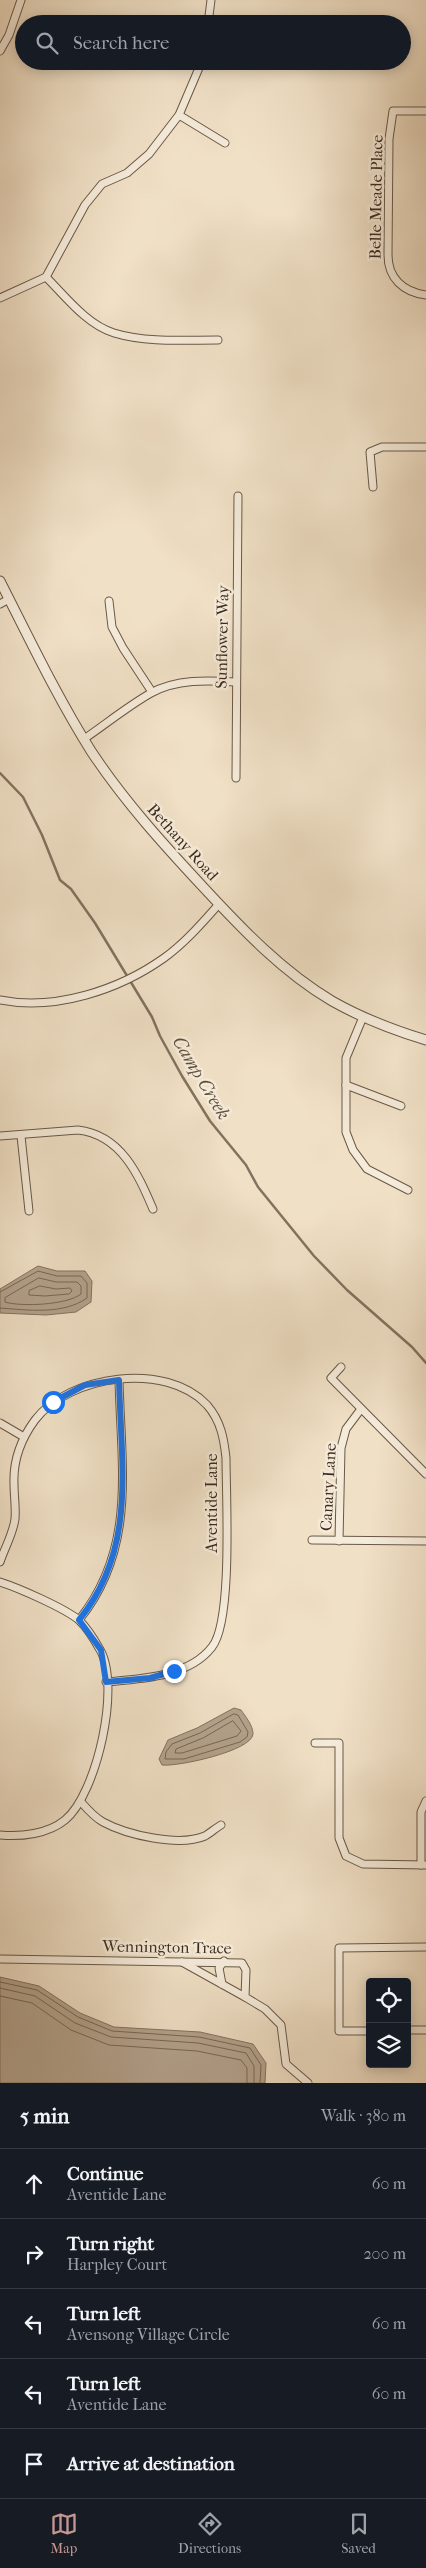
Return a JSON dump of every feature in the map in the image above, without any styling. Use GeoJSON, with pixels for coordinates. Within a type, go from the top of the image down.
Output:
{"type":"FeatureCollection","features":[{"type":"Feature","properties":{"kind":"street"},"geometry":{"type":"LineString","coordinates":[[15,15],[20,0]]}},
{"type":"Feature","properties":{"kind":"street"},"geometry":{"type":"LineString","coordinates":[[209,15],[211,0]]}},
{"type":"Feature","properties":{"kind":"street"},"geometry":{"type":"LineString","coordinates":[[0,51],[9,35],[15,16]]}},
{"type":"Feature","properties":{"kind":"street"},"geometry":{"type":"LineString","coordinates":[[0,298],[46,277],[85,205],[102,184],[127,173],[150,154],[179,116],[198,70]]}},
{"type":"Feature","properties":{"kind":"street","name":"Belle Meade Place"},"geometry":{"type":"LineString","coordinates":[[426,111],[393,112],[389,139],[388,260],[390,271],[401,286],[426,294]]}},
{"type":"Feature","properties":{"kind":"street"},"geometry":{"type":"LineString","coordinates":[[179,116],[225,143]]}},
{"type":"Feature","properties":{"kind":"street"},"geometry":{"type":"LineString","coordinates":[[46,277],[87,317],[113,333],[148,339],[218,340]]}},
{"type":"Feature","properties":{"kind":"street"},"geometry":{"type":"LineString","coordinates":[[373,487],[370,452],[382,447],[426,447]]}},
{"type":"Feature","properties":{"kind":"street","name":"Sunflower Way"},"geometry":{"type":"LineString","coordinates":[[236,778],[235,682],[238,496]]}},
{"type":"Feature","properties":{"kind":"street","name":"Bethany Road"},"geometry":{"type":"LineString","coordinates":[[0,581],[52,684],[84,740],[136,813],[219,904],[274,958],[331,1000],[363,1017],[426,1040]]}},
{"type":"Feature","properties":{"kind":"street"},"geometry":{"type":"LineString","coordinates":[[0,604],[9,599]]}},
{"type":"Feature","properties":{"kind":"street"},"geometry":{"type":"LineString","coordinates":[[109,601],[112,627],[123,648],[152,692]]}},
{"type":"Feature","properties":{"kind":"street"},"geometry":{"type":"LineString","coordinates":[[84,740],[152,692],[168,686],[192,682],[235,682]]}},
{"type":"Feature","properties":{"kind":"street"},"geometry":{"type":"LineString","coordinates":[[0,1000],[23,1004],[47,1003],[109,988],[165,958],[191,935],[219,904]]}},
{"type":"Feature","properties":{"kind":"street"},"geometry":{"type":"LineString","coordinates":[[363,1017],[346,1058],[346,1132],[353,1150],[367,1170],[408,1190]]}},
{"type":"Feature","properties":{"kind":"street"},"geometry":{"type":"LineString","coordinates":[[346,1085],[401,1106]]}},
{"type":"Feature","properties":{"kind":"street"},"geometry":{"type":"LineString","coordinates":[[0,1136],[21,1136],[78,1130],[103,1137],[115,1146],[138,1174],[153,1209]]}},
{"type":"Feature","properties":{"kind":"street"},"geometry":{"type":"LineString","coordinates":[[21,1136],[29,1211]]}},
{"type":"Feature","properties":{"kind":"street"},"geometry":{"type":"LineString","coordinates":[[341,1367],[331,1378],[426,1474]]}},
{"type":"Feature","properties":{"kind":"street"},"geometry":{"type":"LineString","coordinates":[[79,1620],[103,1585],[118,1539],[121,1514],[119,1380]]}},
{"type":"Feature","properties":{"kind":"street","name":"Aventide Lane"},"geometry":{"type":"LineString","coordinates":[[0,1562],[15,1518],[14,1472],[24,1437],[44,1410],[63,1396],[85,1385],[119,1380],[151,1380],[181,1388],[206,1405],[220,1425],[224,1437],[226,1458],[225,1601],[218,1637],[212,1648],[196,1662],[150,1678],[106,1682]]}},
{"type":"Feature","properties":{"kind":"street","name":"Canary Lane"},"geometry":{"type":"LineString","coordinates":[[339,1541],[341,1448],[346,1429],[361,1409]]}},
{"type":"Feature","properties":{"kind":"street"},"geometry":{"type":"LineString","coordinates":[[0,1423],[24,1437]]}},
{"type":"Feature","properties":{"kind":"street"},"geometry":{"type":"LineString","coordinates":[[312,1540],[426,1542]]}},
{"type":"Feature","properties":{"kind":"street"},"geometry":{"type":"LineString","coordinates":[[0,1582],[20,1588],[79,1620],[101,1650],[107,1695],[100,1751],[93,1775],[81,1802],[74,1812],[54,1827],[23,1835],[0,1836]]}},
{"type":"Feature","properties":{"kind":"street"},"geometry":{"type":"LineString","coordinates":[[314,1743],[339,1744],[339,1838],[346,1856],[363,1864],[423,1865],[421,1812],[426,1801]]}},
{"type":"Feature","properties":{"kind":"street"},"geometry":{"type":"LineString","coordinates":[[81,1802],[93,1816],[103,1822],[125,1832],[149,1836],[193,1838],[205,1836],[221,1825]]}},
{"type":"Feature","properties":{"kind":"street"},"geometry":{"type":"LineString","coordinates":[[366,2031],[339,2031],[339,1948],[426,1947]]}},
{"type":"Feature","properties":{"kind":"street","name":"Wennington Trace"},"geometry":{"type":"LineString","coordinates":[[0,1959],[237,1961],[245,1966],[245,1997]]}},
{"type":"Feature","properties":{"kind":"street"},"geometry":{"type":"LineString","coordinates":[[182,1961],[265,2009],[281,2025],[286,2064],[308,2083]]}},
{"type":"Feature","properties":{"kind":"street"},"geometry":{"type":"LineString","coordinates":[[222,1984],[219,1968],[224,1961]]}},
{"type":"Feature","properties":{"kind":"street"},"geometry":{"type":"LineString","coordinates":[[411,2030],[426,2030]]}},
{"type":"Feature","properties":{"kind":"water"},"geometry":{"type":"Polygon","coordinates":[[[38,1266],[57,1271],[85,1271],[92,1281],[91,1302],[76,1312],[46,1315],[0,1313],[0,1289],[38,1266]]]}},
{"type":"Feature","properties":{"kind":"water"},"geometry":{"type":"Polygon","coordinates":[[[234,1708],[241,1710],[250,1724],[253,1734],[249,1740],[228,1752],[213,1757],[162,1765],[159,1759],[168,1740],[197,1728],[234,1708]]]}},
{"type":"Feature","properties":{"kind":"water"},"geometry":{"type":"Polygon","coordinates":[[[0,1977],[39,1986],[80,2013],[114,2027],[200,2032],[253,2044],[266,2063],[265,2083],[0,2083],[0,1977]]]}},
{"type":"Feature","properties":{"kind":"waterway","name":"Camp Creek"},"geometry":{"type":"LineString","coordinates":[[0,773],[23,797],[42,835],[60,880],[71,889],[95,923],[152,1017],[182,1076],[210,1121],[246,1165],[258,1187],[314,1256],[347,1290],[412,1347],[426,1363]]}},
{"type":"Feature","properties":{"kind":"route"},"geometry":{"type":"LineString","coordinates":[[53,1402],[85,1385],[119,1380],[121,1514],[118,1539],[116,1551],[103,1585],[79,1620],[101,1650],[106,1682],[138,1680],[174,1671]]}}]}
